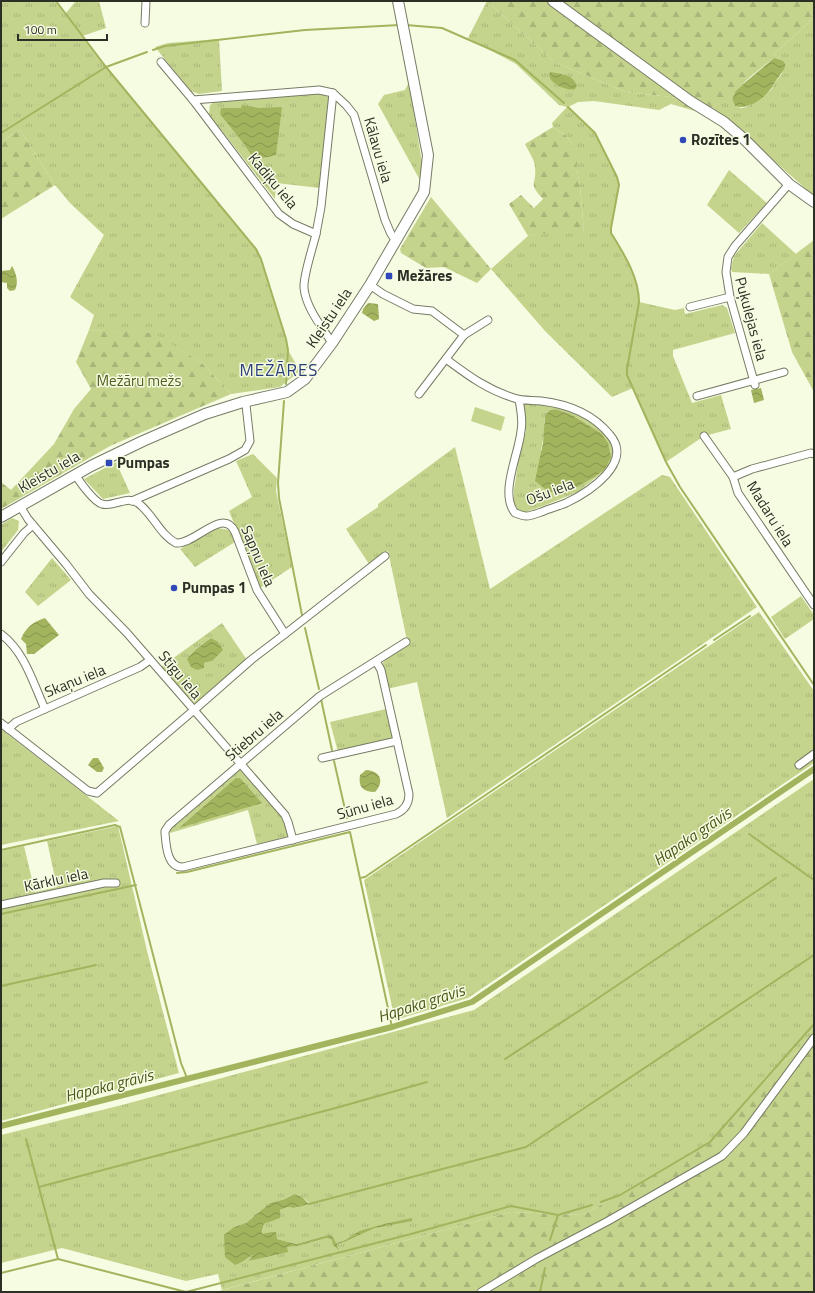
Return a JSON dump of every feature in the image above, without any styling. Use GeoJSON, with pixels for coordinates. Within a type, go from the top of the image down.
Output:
{"type":"FeatureCollection","features":[{"type":"Feature","properties":{"kind":"street"},"geometry":{"type":"LineString","coordinates":[[145,23],[146,1]]}},
{"type":"Feature","properties":{"kind":"street","name":"Kleistu iela"},"geometry":{"type":"LineString","coordinates":[[1,517],[75,474],[126,449],[205,414],[243,402],[287,392],[305,379],[332,343],[370,285],[424,192],[428,156],[398,1]]}},
{"type":"Feature","properties":{"kind":"street"},"geometry":{"type":"LineString","coordinates":[[553,1],[690,101],[724,122],[744,139],[789,184],[814,202]]}},
{"type":"Feature","properties":{"kind":"street","name":"Kadiķu iela"},"geometry":{"type":"LineString","coordinates":[[161,62],[193,100],[279,214],[293,224],[316,234]]}},
{"type":"Feature","properties":{"kind":"street"},"geometry":{"type":"LineString","coordinates":[[193,100],[319,90],[333,94],[321,207],[304,288],[309,304],[332,343]]}},
{"type":"Feature","properties":{"kind":"street","name":"Kālavu iela"},"geometry":{"type":"LineString","coordinates":[[333,94],[346,105],[354,115],[385,220],[396,241]]}},
{"type":"Feature","properties":{"kind":"street","name":"Puķulejas iela"},"geometry":{"type":"LineString","coordinates":[[754,382],[730,297],[726,272],[728,257],[735,246],[789,184]]}},
{"type":"Feature","properties":{"kind":"street"},"geometry":{"type":"LineString","coordinates":[[370,285],[383,294],[413,310],[432,311],[464,335]]}},
{"type":"Feature","properties":{"kind":"street"},"geometry":{"type":"LineString","coordinates":[[690,307],[730,297]]}},
{"type":"Feature","properties":{"kind":"street"},"geometry":{"type":"LineString","coordinates":[[419,394],[464,335],[488,320]]}},
{"type":"Feature","properties":{"kind":"street","name":"Ošu iela"},"geometry":{"type":"LineString","coordinates":[[446,360],[490,389],[519,400],[554,403],[567,406],[581,412],[609,434],[615,442],[617,452],[614,465],[603,479],[583,494],[566,503],[528,516],[515,513],[509,504],[509,484],[522,429],[519,400]]}},
{"type":"Feature","properties":{"kind":"street"},"geometry":{"type":"LineString","coordinates":[[697,396],[754,382],[784,372]]}},
{"type":"Feature","properties":{"kind":"street"},"geometry":{"type":"LineString","coordinates":[[75,474],[101,504],[126,500],[132,501],[229,459],[245,450],[250,441],[246,405],[243,402]]}},
{"type":"Feature","properties":{"kind":"street","name":"Madaru iela"},"geometry":{"type":"LineString","coordinates":[[704,436],[733,477],[738,493],[814,605]]}},
{"type":"Feature","properties":{"kind":"street"},"geometry":{"type":"LineString","coordinates":[[733,477],[752,469],[813,455]]}},
{"type":"Feature","properties":{"kind":"street","name":"Sapņu iela"},"geometry":{"type":"LineString","coordinates":[[132,501],[140,505],[168,538],[176,543],[186,542],[218,524],[227,523],[231,525],[257,590],[285,634]]}},
{"type":"Feature","properties":{"kind":"street","name":"Stīgu iela"},"geometry":{"type":"LineString","coordinates":[[1,723],[88,791],[97,793],[194,710],[118,624],[92,598],[28,519],[20,506]]}},
{"type":"Feature","properties":{"kind":"street"},"geometry":{"type":"LineString","coordinates":[[1,562],[24,533],[33,525]]}},
{"type":"Feature","properties":{"kind":"street"},"geometry":{"type":"LineString","coordinates":[[293,840],[285,815],[194,710],[251,660],[385,556]]}},
{"type":"Feature","properties":{"kind":"street","name":"Skaņu iela"},"geometry":{"type":"LineString","coordinates":[[1,634],[20,652],[45,709],[140,667],[150,660]]}},
{"type":"Feature","properties":{"kind":"street","name":"Stiebru iela"},"geometry":{"type":"LineString","coordinates":[[183,867],[176,867],[172,863],[165,837],[165,831],[170,825],[320,696],[406,642]]}},
{"type":"Feature","properties":{"kind":"street","name":"Sūnu iela"},"geometry":{"type":"LineString","coordinates":[[183,867],[396,814],[404,809],[408,803],[410,794],[381,670],[376,661]]}},
{"type":"Feature","properties":{"kind":"street"},"geometry":{"type":"LineString","coordinates":[[8,729],[16,722],[45,709]]}},
{"type":"Feature","properties":{"kind":"street"},"geometry":{"type":"LineString","coordinates":[[322,758],[397,741]]}},
{"type":"Feature","properties":{"kind":"street"},"geometry":{"type":"LineString","coordinates":[[799,765],[814,754]]}},
{"type":"Feature","properties":{"kind":"street","name":"Kārklu iela"},"geometry":{"type":"LineString","coordinates":[[1,905],[104,883],[116,882]]}},
{"type":"Feature","properties":{"kind":"street"},"geometry":{"type":"LineString","coordinates":[[481,1292],[536,1259],[608,1222],[722,1156],[744,1133],[814,1038]]}},
{"type":"Feature","properties":{"kind":"green space"},"geometry":{"type":"Polygon","coordinates":[[[1,1],[56,1],[65,14],[76,1],[99,1],[106,28],[82,36],[256,249],[261,259],[286,339],[288,350],[300,371],[280,387],[231,394],[201,362],[153,334],[89,330],[94,315],[70,297],[104,235],[70,203],[55,185],[20,130],[1,142],[1,1]]]}},
{"type":"Feature","properties":{"kind":"green space"},"geometry":{"type":"Polygon","coordinates":[[[487,1],[554,62],[626,92],[679,98],[659,110],[594,101],[578,102],[568,107],[595,133],[617,177],[619,185],[611,233],[626,257],[634,275],[639,302],[675,310],[684,308],[685,314],[722,305],[727,308],[735,333],[673,350],[673,356],[692,403],[721,395],[731,429],[704,436],[666,462],[633,388],[612,397],[545,331],[491,269],[528,236],[552,231],[584,232],[577,170],[577,149],[565,135],[553,127],[552,123],[567,107],[559,105],[516,64],[468,38],[487,1]]]}},
{"type":"Feature","properties":{"kind":"green space"},"geometry":{"type":"Polygon","coordinates":[[[487,1],[814,1],[814,18],[774,54],[781,59],[774,58],[745,82],[735,93],[732,99],[726,95],[705,114],[671,104],[679,98],[626,92],[554,62],[487,1]]]}},
{"type":"Feature","properties":{"kind":"green space"},"geometry":{"type":"Polygon","coordinates":[[[814,18],[814,196],[713,108],[726,94],[732,99],[735,106],[741,108],[759,100],[771,90],[775,82],[782,74],[784,63],[774,54],[814,18]]]}},
{"type":"Feature","properties":{"kind":"green space"},"geometry":{"type":"Polygon","coordinates":[[[219,39],[222,91],[199,94],[191,91],[155,47],[168,43],[219,39]]]}},
{"type":"Feature","properties":{"kind":"green space"},"geometry":{"type":"Polygon","coordinates":[[[409,82],[422,163],[421,182],[378,104],[384,95],[405,90],[409,82]]]}},
{"type":"Feature","properties":{"kind":"green space"},"geometry":{"type":"Polygon","coordinates":[[[320,94],[328,97],[330,102],[320,188],[276,183],[275,199],[209,114],[210,105],[214,102],[320,94]]]}},
{"type":"Feature","properties":{"kind":"green space"},"geometry":{"type":"Polygon","coordinates":[[[553,127],[565,135],[577,149],[577,170],[584,232],[552,232],[528,236],[509,204],[521,195],[534,208],[543,199],[535,190],[535,164],[525,144],[553,127]]]}},
{"type":"Feature","properties":{"kind":"green space"},"geometry":{"type":"Polygon","coordinates":[[[20,130],[55,185],[1,219],[1,142],[20,130]]]}},
{"type":"Feature","properties":{"kind":"green space"},"geometry":{"type":"Polygon","coordinates":[[[729,170],[767,203],[739,233],[707,205],[729,170]]]}},
{"type":"Feature","properties":{"kind":"green space"},"geometry":{"type":"Polygon","coordinates":[[[431,197],[491,269],[477,283],[444,267],[426,268],[401,253],[400,249],[431,197]]]}},
{"type":"Feature","properties":{"kind":"green space"},"geometry":{"type":"Polygon","coordinates":[[[762,223],[796,254],[769,274],[732,272],[731,268],[734,256],[762,223]]]}},
{"type":"Feature","properties":{"kind":"green space"},"geometry":{"type":"Polygon","coordinates":[[[814,240],[814,392],[792,352],[769,274],[814,240]]]}},
{"type":"Feature","properties":{"kind":"green space","name":"Mežāru mežs"},"geometry":{"type":"Polygon","coordinates":[[[89,330],[153,333],[201,362],[231,394],[110,446],[1,509],[1,482],[11,490],[54,444],[74,409],[91,389],[76,362],[89,330]]]}},
{"type":"Feature","properties":{"kind":"green space"},"geometry":{"type":"Polygon","coordinates":[[[529,402],[554,405],[591,421],[608,436],[615,453],[609,467],[578,492],[523,513],[517,509],[514,502],[514,490],[518,464],[526,431],[523,406],[529,402]],[[556,409],[550,410],[545,415],[545,430],[541,450],[549,492],[565,494],[593,478],[601,433],[572,415],[556,409]]]}},
{"type":"Feature","properties":{"kind":"green space"},"geometry":{"type":"Polygon","coordinates":[[[475,407],[505,417],[501,431],[471,421],[475,407]]]}},
{"type":"Feature","properties":{"kind":"green space"},"geometry":{"type":"Polygon","coordinates":[[[455,447],[490,589],[662,475],[670,477],[757,607],[447,818],[417,682],[387,689],[382,664],[387,658],[408,645],[388,551],[369,564],[346,529],[378,507],[378,504],[455,447]]]}},
{"type":"Feature","properties":{"kind":"green space"},"geometry":{"type":"Polygon","coordinates":[[[253,454],[277,478],[276,491],[292,567],[260,588],[229,511],[252,497],[236,461],[253,454]]]}},
{"type":"Feature","properties":{"kind":"green space"},"geometry":{"type":"Polygon","coordinates":[[[116,462],[130,493],[103,499],[84,479],[116,462]]]}},
{"type":"Feature","properties":{"kind":"green space"},"geometry":{"type":"Polygon","coordinates":[[[12,518],[19,521],[18,530],[1,552],[1,525],[12,518]]]}},
{"type":"Feature","properties":{"kind":"green space"},"geometry":{"type":"Polygon","coordinates":[[[218,528],[229,530],[235,542],[195,567],[180,549],[218,528]]]}},
{"type":"Feature","properties":{"kind":"green space"},"geometry":{"type":"Polygon","coordinates":[[[52,558],[71,580],[38,606],[25,592],[52,558]]]}},
{"type":"Feature","properties":{"kind":"green space"},"geometry":{"type":"Polygon","coordinates":[[[801,596],[814,615],[814,619],[785,639],[771,617],[801,596]]]}},
{"type":"Feature","properties":{"kind":"green space"},"geometry":{"type":"Polygon","coordinates":[[[759,612],[814,691],[814,763],[468,998],[395,1020],[364,880],[759,612]]]}},
{"type":"Feature","properties":{"kind":"green space"},"geometry":{"type":"Polygon","coordinates":[[[222,623],[247,660],[195,704],[161,667],[222,623]],[[211,638],[190,655],[204,663],[212,661],[211,638]]]}},
{"type":"Feature","properties":{"kind":"green space"},"geometry":{"type":"Polygon","coordinates":[[[386,709],[393,739],[338,752],[330,722],[386,709]]]}},
{"type":"Feature","properties":{"kind":"green space"},"geometry":{"type":"Polygon","coordinates":[[[1,729],[119,821],[1,845],[1,729]]]}},
{"type":"Feature","properties":{"kind":"green space"},"geometry":{"type":"Polygon","coordinates":[[[239,768],[284,819],[288,837],[257,844],[248,810],[170,833],[169,829],[239,768]]]}},
{"type":"Feature","properties":{"kind":"green space"},"geometry":{"type":"Polygon","coordinates":[[[814,779],[814,1039],[779,1065],[711,1142],[583,1215],[511,1212],[222,1290],[218,1274],[186,1281],[62,1248],[1,1263],[1,1135],[122,1105],[474,1010],[814,779]],[[294,1194],[285,1199],[270,1203],[246,1223],[234,1227],[245,1258],[254,1254],[248,1261],[287,1247],[298,1246],[327,1238],[332,1240],[339,1249],[337,1244],[345,1242],[375,1228],[412,1221],[359,1231],[345,1240],[336,1243],[328,1235],[296,1244],[277,1239],[271,1232],[262,1235],[264,1224],[271,1221],[280,1210],[288,1207],[295,1208],[309,1203],[302,1197],[294,1194]]]}},
{"type":"Feature","properties":{"kind":"green space"},"geometry":{"type":"Polygon","coordinates":[[[118,826],[148,955],[179,1073],[1,1121],[1,851],[24,846],[35,892],[57,887],[47,841],[118,826]]]}},
{"type":"Feature","properties":{"kind":"green space"},"geometry":{"type":"Polygon","coordinates":[[[814,1039],[814,1292],[215,1292],[511,1212],[583,1215],[711,1142],[779,1065],[814,1039]]]}},
{"type":"Feature","properties":{"kind":"water"},"geometry":{"type":"Polygon","coordinates":[[[774,58],[784,62],[785,68],[771,89],[754,103],[744,107],[735,106],[732,99],[736,91],[774,58]]]}},
{"type":"Feature","properties":{"kind":"water"},"geometry":{"type":"Polygon","coordinates":[[[550,72],[569,77],[577,86],[572,90],[563,88],[554,83],[549,76],[550,72]]]}},
{"type":"Feature","properties":{"kind":"water"},"geometry":{"type":"Polygon","coordinates":[[[242,105],[259,108],[282,107],[276,155],[254,159],[220,114],[221,108],[241,108],[242,105]]]}},
{"type":"Feature","properties":{"kind":"water"},"geometry":{"type":"Polygon","coordinates":[[[12,266],[16,275],[17,284],[15,290],[10,291],[7,288],[7,283],[1,282],[1,271],[10,270],[12,266]]]}},
{"type":"Feature","properties":{"kind":"water"},"geometry":{"type":"Polygon","coordinates":[[[368,303],[378,304],[379,319],[374,321],[362,313],[363,309],[368,303]]]}},
{"type":"Feature","properties":{"kind":"water"},"geometry":{"type":"Polygon","coordinates":[[[761,388],[764,400],[754,403],[751,390],[761,388]]]}},
{"type":"Feature","properties":{"kind":"water"},"geometry":{"type":"Polygon","coordinates":[[[556,409],[572,415],[601,433],[608,443],[611,457],[605,469],[593,478],[565,494],[549,492],[535,481],[543,443],[545,415],[550,410],[556,409]]]}},
{"type":"Feature","properties":{"kind":"water"},"geometry":{"type":"Polygon","coordinates":[[[45,618],[59,635],[34,654],[27,654],[26,644],[21,639],[25,631],[37,621],[45,618]]]}},
{"type":"Feature","properties":{"kind":"water"},"geometry":{"type":"Polygon","coordinates":[[[211,638],[218,642],[223,650],[212,661],[204,663],[204,668],[197,670],[191,667],[187,659],[198,647],[211,638]]]}},
{"type":"Feature","properties":{"kind":"water"},"geometry":{"type":"Polygon","coordinates":[[[93,758],[98,758],[104,768],[102,772],[97,772],[88,765],[93,758]]]}},
{"type":"Feature","properties":{"kind":"water"},"geometry":{"type":"Polygon","coordinates":[[[366,770],[375,772],[380,777],[380,784],[375,792],[364,790],[361,786],[360,775],[366,770]]]}},
{"type":"Feature","properties":{"kind":"water"},"geometry":{"type":"Polygon","coordinates":[[[236,778],[240,778],[262,803],[179,828],[236,778]]]}},
{"type":"Feature","properties":{"kind":"water"},"geometry":{"type":"Polygon","coordinates":[[[294,1194],[302,1197],[309,1204],[294,1208],[288,1207],[280,1210],[280,1218],[264,1224],[262,1234],[276,1232],[277,1239],[296,1244],[328,1235],[333,1237],[336,1243],[345,1240],[359,1231],[412,1218],[412,1221],[375,1228],[345,1242],[337,1244],[339,1250],[333,1245],[332,1240],[327,1238],[298,1246],[287,1247],[288,1252],[248,1261],[253,1255],[235,1265],[225,1257],[224,1235],[234,1227],[246,1223],[270,1203],[285,1199],[294,1194]]]}},
{"type":"Feature","properties":{"kind":"waterway"},"geometry":{"type":"LineString","coordinates":[[56,1],[106,67],[256,249],[261,259],[286,339],[288,350],[286,384]]}},
{"type":"Feature","properties":{"kind":"waterway"},"geometry":{"type":"LineString","coordinates":[[153,50],[165,46],[305,30],[400,25]]}},
{"type":"Feature","properties":{"kind":"waterway"},"geometry":{"type":"LineString","coordinates":[[406,25],[442,28],[515,60],[564,103]]}},
{"type":"Feature","properties":{"kind":"waterway"},"geometry":{"type":"LineString","coordinates":[[1,133],[106,67],[147,52]]}},
{"type":"Feature","properties":{"kind":"waterway"},"geometry":{"type":"LineString","coordinates":[[568,107],[595,133],[617,177],[619,185],[611,233],[626,257],[634,275],[639,302],[627,375],[666,462],[680,487],[814,685]]}},
{"type":"Feature","properties":{"kind":"waterway"},"geometry":{"type":"LineString","coordinates":[[284,401],[278,483],[279,498],[302,615]]}},
{"type":"Feature","properties":{"kind":"waterway"},"geometry":{"type":"LineString","coordinates":[[714,640],[750,616]]}},
{"type":"Feature","properties":{"kind":"waterway"},"geometry":{"type":"LineString","coordinates":[[305,628],[319,689]]}},
{"type":"Feature","properties":{"kind":"waterway"},"geometry":{"type":"LineString","coordinates":[[360,878],[365,877],[706,645]]}},
{"type":"Feature","properties":{"kind":"waterway"},"geometry":{"type":"LineString","coordinates":[[321,699],[332,750]]}},
{"type":"Feature","properties":{"kind":"waterway"},"geometry":{"type":"LineString","coordinates":[[334,761],[347,818]]}},
{"type":"Feature","properties":{"kind":"waterway","name":"Hapaka grāvis"},"geometry":{"type":"LineString","coordinates":[[1,1126],[392,1027],[472,1002],[814,769]]}},
{"type":"Feature","properties":{"kind":"waterway"},"geometry":{"type":"LineString","coordinates":[[1,850],[115,825],[120,827],[181,1063],[187,1078]]}},
{"type":"Feature","properties":{"kind":"waterway"},"geometry":{"type":"LineString","coordinates":[[177,873],[187,872],[350,832],[392,1027]]}},
{"type":"Feature","properties":{"kind":"waterway"},"geometry":{"type":"LineString","coordinates":[[749,834],[814,880]]}},
{"type":"Feature","properties":{"kind":"waterway"},"geometry":{"type":"LineString","coordinates":[[505,1059],[776,878]]}},
{"type":"Feature","properties":{"kind":"waterway"},"geometry":{"type":"LineString","coordinates":[[1,914],[136,885]]}},
{"type":"Feature","properties":{"kind":"waterway"},"geometry":{"type":"LineString","coordinates":[[309,1204],[526,1147],[814,955]]}},
{"type":"Feature","properties":{"kind":"waterway"},"geometry":{"type":"LineString","coordinates":[[1,986],[96,965]]}},
{"type":"Feature","properties":{"kind":"waterway"},"geometry":{"type":"LineString","coordinates":[[601,1202],[620,1195],[710,1142],[814,1024]]}},
{"type":"Feature","properties":{"kind":"waterway"},"geometry":{"type":"LineString","coordinates":[[39,1187],[343,1106],[427,1082]]}},
{"type":"Feature","properties":{"kind":"waterway"},"geometry":{"type":"LineString","coordinates":[[26,1139],[58,1259]]}},
{"type":"Feature","properties":{"kind":"waterway"},"geometry":{"type":"LineString","coordinates":[[1,1273],[58,1259],[186,1292],[411,1234],[511,1206],[558,1215],[592,1205]]}},
{"type":"Feature","properties":{"kind":"waterway"},"geometry":{"type":"LineString","coordinates":[[550,1240],[558,1215]]}},
{"type":"Feature","properties":{"kind":"waterway"},"geometry":{"type":"LineString","coordinates":[[540,1292],[545,1268]]}},
{"type":"Feature","properties":{"kind":"place","name":"Rozītes 1"},"geometry":{"type":"Point","coordinates":[683,140]}},
{"type":"Feature","properties":{"kind":"place","name":"Mežāres"},"geometry":{"type":"Point","coordinates":[389,276]}},
{"type":"Feature","properties":{"kind":"place","name":"Pumpas"},"geometry":{"type":"Point","coordinates":[109,463]}},
{"type":"Feature","properties":{"kind":"place","name":"Pumpas 1"},"geometry":{"type":"Point","coordinates":[174,588]}},
{"type":"Feature","properties":{"kind":"district","name":"MEŽĀRES"},"geometry":{"type":"Point","coordinates":[279,370]}}]}
